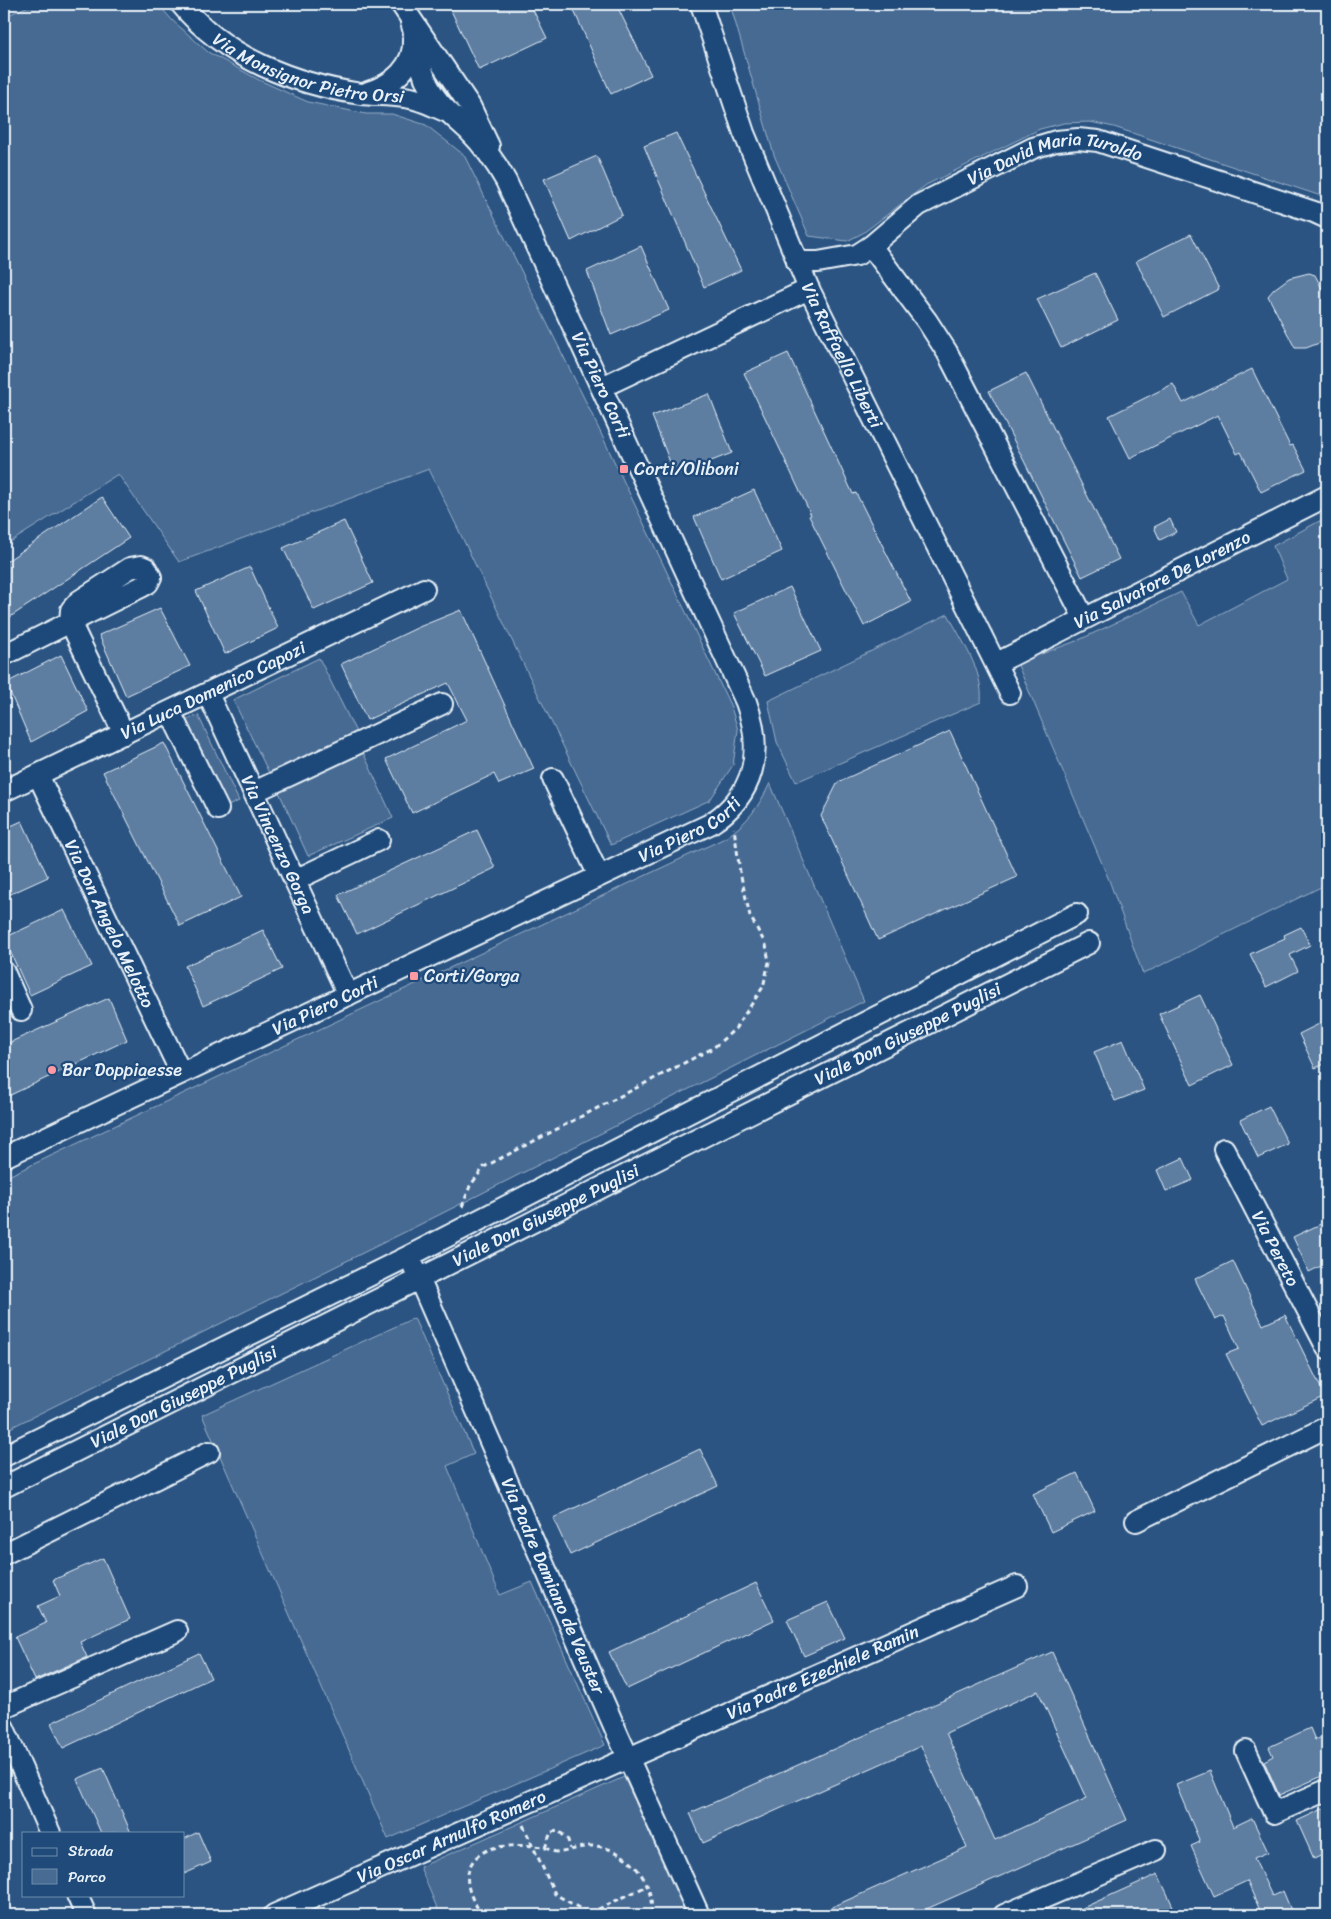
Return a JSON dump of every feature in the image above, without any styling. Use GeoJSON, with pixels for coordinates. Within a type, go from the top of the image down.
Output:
{"type":"FeatureCollection","features":[{"type":"Feature","properties":{"kind":"street","name":"Via Monsignor Pietro Orsi"},"geometry":{"type":"LineString","coordinates":[[181,4],[213,36],[258,64],[313,85],[362,94],[420,100],[447,112]]}},
{"type":"Feature","properties":{"kind":"street","name":"Via Piero Corti"},"geometry":{"type":"LineString","coordinates":[[4,1156],[701,828],[729,811],[745,790],[752,766],[755,742],[754,728],[746,702],[518,204],[494,160],[481,124],[401,4]]}},
{"type":"Feature","properties":{"kind":"street","name":"Via Raffaello Liberti"},"geometry":{"type":"LineString","coordinates":[[701,4],[744,132],[809,289],[997,662],[1010,693]]}},
{"type":"Feature","properties":{"kind":"street"},"geometry":{"type":"LineString","coordinates":[[362,94],[389,84],[406,66],[413,43],[412,22]]}},
{"type":"Feature","properties":{"kind":"street","name":"Via Piero Corti"},"geometry":{"type":"LineString","coordinates":[[412,22],[422,71],[436,98],[447,112],[470,132],[494,160]]}},
{"type":"Feature","properties":{"kind":"street","name":"Via David Maria Turoldo"},"geometry":{"type":"LineString","coordinates":[[797,262],[838,260],[856,255],[871,246],[919,205],[1033,148],[1056,141],[1078,139],[1098,141],[1314,212],[1327,218]]}},
{"type":"Feature","properties":{"kind":"street"},"geometry":{"type":"LineString","coordinates":[[871,246],[927,321],[947,352],[1084,618]]}},
{"type":"Feature","properties":{"kind":"street"},"geometry":{"type":"LineString","coordinates":[[602,388],[809,289]]}},
{"type":"Feature","properties":{"kind":"street","name":"Via Salvatore De Lorenzo"},"geometry":{"type":"LineString","coordinates":[[997,662],[1327,496]]}},
{"type":"Feature","properties":{"kind":"street","name":"Via Luca Domenico Capozi"},"geometry":{"type":"LineString","coordinates":[[4,791],[424,589]]}},
{"type":"Feature","properties":{"kind":"street"},"geometry":{"type":"LineString","coordinates":[[4,655],[70,622],[124,734]]}},
{"type":"Feature","properties":{"kind":"street","name":"Via Vincenzo Gorga"},"geometry":{"type":"LineString","coordinates":[[208,694],[348,995]]}},
{"type":"Feature","properties":{"kind":"street"},"geometry":{"type":"LineString","coordinates":[[254,792],[442,704]]}},
{"type":"Feature","properties":{"kind":"street"},"geometry":{"type":"LineString","coordinates":[[170,712],[218,809]]}},
{"type":"Feature","properties":{"kind":"street","name":"Via Don Angelo Melotto"},"geometry":{"type":"LineString","coordinates":[[38,775],[181,1073]]}},
{"type":"Feature","properties":{"kind":"street"},"geometry":{"type":"LineString","coordinates":[[553,779],[599,876]]}},
{"type":"Feature","properties":{"kind":"street"},"geometry":{"type":"LineString","coordinates":[[295,880],[379,840]]}},
{"type":"Feature","properties":{"kind":"street","name":"Viale Don Giuseppe Puglisi"},"geometry":{"type":"LineString","coordinates":[[4,1456],[409,1256],[1077,914]]}},
{"type":"Feature","properties":{"kind":"street","name":"Viale Don Giuseppe Puglisi"},"geometry":{"type":"LineString","coordinates":[[4,1487],[1089,944]]}},
{"type":"Feature","properties":{"kind":"street"},"geometry":{"type":"LineString","coordinates":[[4,972],[21,1010]]}},
{"type":"Feature","properties":{"kind":"street"},"geometry":{"type":"LineString","coordinates":[[910,1000],[923,1026]]}},
{"type":"Feature","properties":{"kind":"street","name":"Via Pereto"},"geometry":{"type":"LineString","coordinates":[[1224,1149],[1327,1348]]}},
{"type":"Feature","properties":{"kind":"street","name":"Via Padre Damiano de Veuster"},"geometry":{"type":"LineString","coordinates":[[409,1256],[628,1759],[699,1915]]}},
{"type":"Feature","properties":{"kind":"street"},"geometry":{"type":"LineString","coordinates":[[1136,1521],[1327,1427]]}},
{"type":"Feature","properties":{"kind":"street"},"geometry":{"type":"LineString","coordinates":[[4,1554],[209,1452]]}},
{"type":"Feature","properties":{"kind":"street","name":"Via Padre Ezechiele Ramin"},"geometry":{"type":"LineString","coordinates":[[628,1759],[1017,1586]]}},
{"type":"Feature","properties":{"kind":"street"},"geometry":{"type":"LineString","coordinates":[[4,1707],[178,1631]]}},
{"type":"Feature","properties":{"kind":"street"},"geometry":{"type":"LineString","coordinates":[[4,1728],[50,1832]]}},
{"type":"Feature","properties":{"kind":"street"},"geometry":{"type":"LineString","coordinates":[[1246,1751],[1274,1813],[1327,1790]]}},
{"type":"Feature","properties":{"kind":"street","name":"Via Oscar Arnulfo Romero"},"geometry":{"type":"LineString","coordinates":[[274,1915],[628,1759]]}},
{"type":"Feature","properties":{"kind":"street"},"geometry":{"type":"LineString","coordinates":[[1004,1915],[1156,1850]]}},
{"type":"Feature","properties":{"kind":"street"},"geometry":{"type":"LineString","coordinates":[[77,1896],[86,1915]]}},
{"type":"Feature","properties":{"kind":"path"},"geometry":{"type":"LineString","coordinates":[[451,1234],[470,1186],[484,1167],[713,1048],[735,1029],[763,987],[769,962],[766,945],[750,916],[740,872],[734,828]]}},
{"type":"Feature","properties":{"kind":"path"},"geometry":{"type":"LineString","coordinates":[[515,1809],[555,1894],[590,1914],[647,1886]]}},
{"type":"Feature","properties":{"kind":"path"},"geometry":{"type":"LineString","coordinates":[[545,1848],[551,1832],[559,1831],[568,1840],[570,1849]]}},
{"type":"Feature","properties":{"kind":"path"},"geometry":{"type":"LineString","coordinates":[[483,1915],[469,1894],[466,1879],[469,1866],[482,1851],[506,1846],[545,1848],[559,1852],[593,1846],[618,1852],[640,1871],[647,1886],[652,1907],[651,1915]]}},
{"type":"Feature","properties":{"kind":"green space"},"geometry":{"type":"Polygon","coordinates":[[[33,4],[158,4],[172,20],[208,52],[259,80],[308,102],[366,114],[392,114],[426,125],[464,155],[586,402],[731,707],[738,730],[733,765],[710,800],[611,845],[429,469],[179,562],[118,474],[4,546],[4,17],[33,4]]]}},
{"type":"Feature","properties":{"kind":"green space"},"geometry":{"type":"Polygon","coordinates":[[[730,4],[1327,4],[1327,198],[1114,127],[1090,122],[1064,123],[1040,129],[926,185],[863,233],[847,241],[809,236],[774,155],[730,4]]]}},
{"type":"Feature","properties":{"kind":"green space"},"geometry":{"type":"Polygon","coordinates":[[[1327,517],[1327,884],[1143,974],[1109,880],[1017,663],[1079,640],[1181,592],[1199,625],[1287,579],[1273,546],[1327,517]]]}},
{"type":"Feature","properties":{"kind":"green space"},"geometry":{"type":"Polygon","coordinates":[[[948,614],[975,667],[981,690],[981,702],[796,782],[777,742],[768,701],[948,614]]]}},
{"type":"Feature","properties":{"kind":"green space"},"geometry":{"type":"Polygon","coordinates":[[[319,658],[358,736],[272,779],[233,700],[319,658]]]}},
{"type":"Feature","properties":{"kind":"green space"},"geometry":{"type":"Polygon","coordinates":[[[198,715],[239,801],[228,806],[187,720],[198,715]]]}},
{"type":"Feature","properties":{"kind":"green space"},"geometry":{"type":"Polygon","coordinates":[[[363,752],[393,818],[308,856],[278,790],[363,752]]]}},
{"type":"Feature","properties":{"kind":"green space"},"geometry":{"type":"Polygon","coordinates":[[[770,783],[864,1001],[4,1431],[4,1178],[725,838],[752,814],[770,783]]]}},
{"type":"Feature","properties":{"kind":"green space"},"geometry":{"type":"Polygon","coordinates":[[[414,1318],[474,1454],[447,1466],[500,1595],[532,1582],[605,1745],[388,1839],[202,1415],[414,1318]]]}},
{"type":"Feature","properties":{"kind":"green space"},"geometry":{"type":"Polygon","coordinates":[[[624,1777],[688,1915],[440,1915],[420,1867],[624,1777]]]}},
{"type":"Feature","properties":{"kind":"building"},"geometry":{"type":"Polygon","coordinates":[[[448,4],[530,4],[547,38],[479,70],[448,4]]]}},
{"type":"Feature","properties":{"kind":"building"},"geometry":{"type":"Polygon","coordinates":[[[571,4],[616,4],[651,75],[611,94],[571,4]]]}},
{"type":"Feature","properties":{"kind":"building"},"geometry":{"type":"Polygon","coordinates":[[[676,133],[741,270],[704,287],[644,146],[676,133]]]}},
{"type":"Feature","properties":{"kind":"building"},"geometry":{"type":"Polygon","coordinates":[[[597,156],[622,215],[571,241],[544,179],[597,156]]]}},
{"type":"Feature","properties":{"kind":"building"},"geometry":{"type":"Polygon","coordinates":[[[1191,234],[1219,289],[1164,317],[1136,261],[1191,234]]]}},
{"type":"Feature","properties":{"kind":"building"},"geometry":{"type":"Polygon","coordinates":[[[641,246],[669,310],[611,335],[587,271],[641,246]]]}},
{"type":"Feature","properties":{"kind":"building"},"geometry":{"type":"Polygon","coordinates":[[[1095,273],[1118,320],[1061,348],[1037,299],[1095,273]]]}},
{"type":"Feature","properties":{"kind":"building"},"geometry":{"type":"Polygon","coordinates":[[[1309,273],[1315,275],[1327,298],[1327,340],[1306,348],[1295,348],[1268,296],[1289,278],[1309,273]]]}},
{"type":"Feature","properties":{"kind":"building"},"geometry":{"type":"Polygon","coordinates":[[[788,353],[853,494],[856,493],[911,602],[864,626],[809,516],[811,515],[744,373],[788,353]]]}},
{"type":"Feature","properties":{"kind":"building"},"geometry":{"type":"Polygon","coordinates":[[[1252,369],[1290,446],[1293,445],[1306,470],[1261,492],[1241,452],[1237,454],[1218,415],[1130,458],[1109,416],[1173,384],[1183,403],[1252,369]]]}},
{"type":"Feature","properties":{"kind":"building"},"geometry":{"type":"Polygon","coordinates":[[[1026,373],[1119,559],[1082,577],[989,391],[1026,373]]]}},
{"type":"Feature","properties":{"kind":"building"},"geometry":{"type":"Polygon","coordinates":[[[709,394],[732,453],[675,475],[652,416],[709,394]]]}},
{"type":"Feature","properties":{"kind":"building"},"geometry":{"type":"Polygon","coordinates":[[[754,490],[782,551],[721,579],[694,517],[754,490]]]}},
{"type":"Feature","properties":{"kind":"building"},"geometry":{"type":"Polygon","coordinates":[[[102,497],[129,538],[4,621],[4,563],[102,497]]]}},
{"type":"Feature","properties":{"kind":"building"},"geometry":{"type":"Polygon","coordinates":[[[1170,519],[1176,532],[1160,540],[1154,527],[1170,519]]]}},
{"type":"Feature","properties":{"kind":"building"},"geometry":{"type":"Polygon","coordinates":[[[344,521],[373,583],[314,610],[283,548],[344,521]]]}},
{"type":"Feature","properties":{"kind":"building"},"geometry":{"type":"Polygon","coordinates":[[[250,567],[278,628],[225,654],[196,591],[250,567]]]}},
{"type":"Feature","properties":{"kind":"building"},"geometry":{"type":"Polygon","coordinates":[[[790,587],[821,651],[765,676],[734,613],[790,587]]]}},
{"type":"Feature","properties":{"kind":"building"},"geometry":{"type":"Polygon","coordinates":[[[160,608],[190,666],[126,696],[99,635],[160,608]]]}},
{"type":"Feature","properties":{"kind":"building"},"geometry":{"type":"Polygon","coordinates":[[[461,610],[534,769],[499,784],[494,774],[412,813],[386,759],[467,720],[448,683],[367,720],[341,664],[419,627],[461,610]]]}},
{"type":"Feature","properties":{"kind":"building"},"geometry":{"type":"Polygon","coordinates":[[[61,655],[88,711],[31,742],[6,683],[61,655]]]}},
{"type":"Feature","properties":{"kind":"building"},"geometry":{"type":"Polygon","coordinates":[[[950,731],[1017,877],[878,940],[821,816],[838,782],[950,731]]]}},
{"type":"Feature","properties":{"kind":"building"},"geometry":{"type":"Polygon","coordinates":[[[164,743],[241,897],[180,926],[103,772],[164,743]]]}},
{"type":"Feature","properties":{"kind":"building"},"geometry":{"type":"Polygon","coordinates":[[[22,821],[48,877],[4,897],[4,829],[22,821]]]}},
{"type":"Feature","properties":{"kind":"building"},"geometry":{"type":"Polygon","coordinates":[[[477,830],[495,868],[357,934],[338,895],[477,830]]]}},
{"type":"Feature","properties":{"kind":"building"},"geometry":{"type":"Polygon","coordinates":[[[64,910],[92,966],[30,995],[4,938],[64,910]]]}},
{"type":"Feature","properties":{"kind":"building"},"geometry":{"type":"Polygon","coordinates":[[[1301,927],[1310,945],[1290,955],[1298,971],[1266,987],[1250,954],[1285,938],[1284,935],[1301,927]]]}},
{"type":"Feature","properties":{"kind":"building"},"geometry":{"type":"Polygon","coordinates":[[[263,930],[282,969],[203,1006],[185,966],[263,930]]]}},
{"type":"Feature","properties":{"kind":"building"},"geometry":{"type":"Polygon","coordinates":[[[1200,995],[1233,1065],[1192,1085],[1159,1014],[1200,995]]]}},
{"type":"Feature","properties":{"kind":"building"},"geometry":{"type":"Polygon","coordinates":[[[109,998],[127,1040],[4,1098],[4,1045],[109,998]]]}},
{"type":"Feature","properties":{"kind":"building"},"geometry":{"type":"Polygon","coordinates":[[[1327,1020],[1327,1063],[1315,1068],[1299,1034],[1327,1020]]]}},
{"type":"Feature","properties":{"kind":"building"},"geometry":{"type":"Polygon","coordinates":[[[1123,1040],[1144,1090],[1115,1101],[1094,1052],[1123,1040]]]}},
{"type":"Feature","properties":{"kind":"building"},"geometry":{"type":"Polygon","coordinates":[[[1269,1106],[1288,1144],[1258,1158],[1240,1120],[1269,1106]]]}},
{"type":"Feature","properties":{"kind":"building"},"geometry":{"type":"Polygon","coordinates":[[[1183,1158],[1193,1180],[1166,1191],[1157,1170],[1183,1158]]]}},
{"type":"Feature","properties":{"kind":"building"},"geometry":{"type":"Polygon","coordinates":[[[1327,1221],[1327,1263],[1309,1272],[1293,1237],[1327,1221]]]}},
{"type":"Feature","properties":{"kind":"building"},"geometry":{"type":"Polygon","coordinates":[[[1233,1261],[1263,1325],[1285,1315],[1325,1396],[1262,1426],[1226,1354],[1239,1349],[1224,1316],[1215,1320],[1195,1279],[1233,1261]]]}},
{"type":"Feature","properties":{"kind":"building"},"geometry":{"type":"Polygon","coordinates":[[[700,1449],[718,1486],[570,1555],[553,1518],[700,1449]]]}},
{"type":"Feature","properties":{"kind":"building"},"geometry":{"type":"Polygon","coordinates":[[[1077,1473],[1095,1511],[1051,1532],[1033,1494],[1077,1473]]]}},
{"type":"Feature","properties":{"kind":"building"},"geometry":{"type":"Polygon","coordinates":[[[103,1558],[130,1619],[80,1642],[87,1657],[35,1680],[15,1637],[46,1623],[38,1606],[60,1596],[53,1580],[103,1558]]]}},
{"type":"Feature","properties":{"kind":"building"},"geometry":{"type":"Polygon","coordinates":[[[756,1583],[774,1620],[627,1689],[609,1652],[756,1583]]]}},
{"type":"Feature","properties":{"kind":"building"},"geometry":{"type":"Polygon","coordinates":[[[828,1602],[845,1638],[804,1656],[787,1620],[828,1602]]]}},
{"type":"Feature","properties":{"kind":"building"},"geometry":{"type":"Polygon","coordinates":[[[1052,1652],[1127,1820],[913,1915],[814,1915],[967,1847],[921,1746],[703,1843],[690,1813],[1052,1652]],[[1038,1691],[946,1733],[995,1840],[1087,1798],[1038,1691]]]}},
{"type":"Feature","properties":{"kind":"building"},"geometry":{"type":"Polygon","coordinates":[[[199,1653],[211,1678],[63,1748],[51,1723],[199,1653]]]}},
{"type":"Feature","properties":{"kind":"building"},"geometry":{"type":"Polygon","coordinates":[[[1310,1728],[1315,1740],[1322,1737],[1327,1748],[1327,1774],[1279,1795],[1264,1761],[1273,1756],[1269,1747],[1310,1728]]]}},
{"type":"Feature","properties":{"kind":"building"},"geometry":{"type":"Polygon","coordinates":[[[103,1768],[131,1832],[101,1832],[77,1779],[103,1768]]]}},
{"type":"Feature","properties":{"kind":"building"},"geometry":{"type":"Polygon","coordinates":[[[1210,1771],[1233,1827],[1252,1818],[1268,1852],[1254,1858],[1272,1896],[1283,1891],[1293,1915],[1262,1915],[1247,1881],[1214,1896],[1191,1846],[1200,1842],[1176,1785],[1210,1771]]]}},
{"type":"Feature","properties":{"kind":"building"},"geometry":{"type":"Polygon","coordinates":[[[1327,1807],[1327,1853],[1314,1859],[1297,1821],[1327,1807]]]}},
{"type":"Feature","properties":{"kind":"building"},"geometry":{"type":"Polygon","coordinates":[[[198,1832],[211,1862],[185,1874],[185,1838],[198,1832]]]}},
{"type":"Feature","properties":{"kind":"building"},"geometry":{"type":"Polygon","coordinates":[[[1158,1874],[1177,1915],[1067,1915],[1158,1874]]]}},
{"type":"Feature","properties":{"kind":"place","name":"Corti/Oliboni"},"geometry":{"type":"Point","coordinates":[624,469]}},
{"type":"Feature","properties":{"kind":"place","name":"Corti/Gorga"},"geometry":{"type":"Point","coordinates":[414,976]}},
{"type":"Feature","properties":{"kind":"place","name":"Bar Doppiaesse"},"geometry":{"type":"Point","coordinates":[52,1070]}}]}
